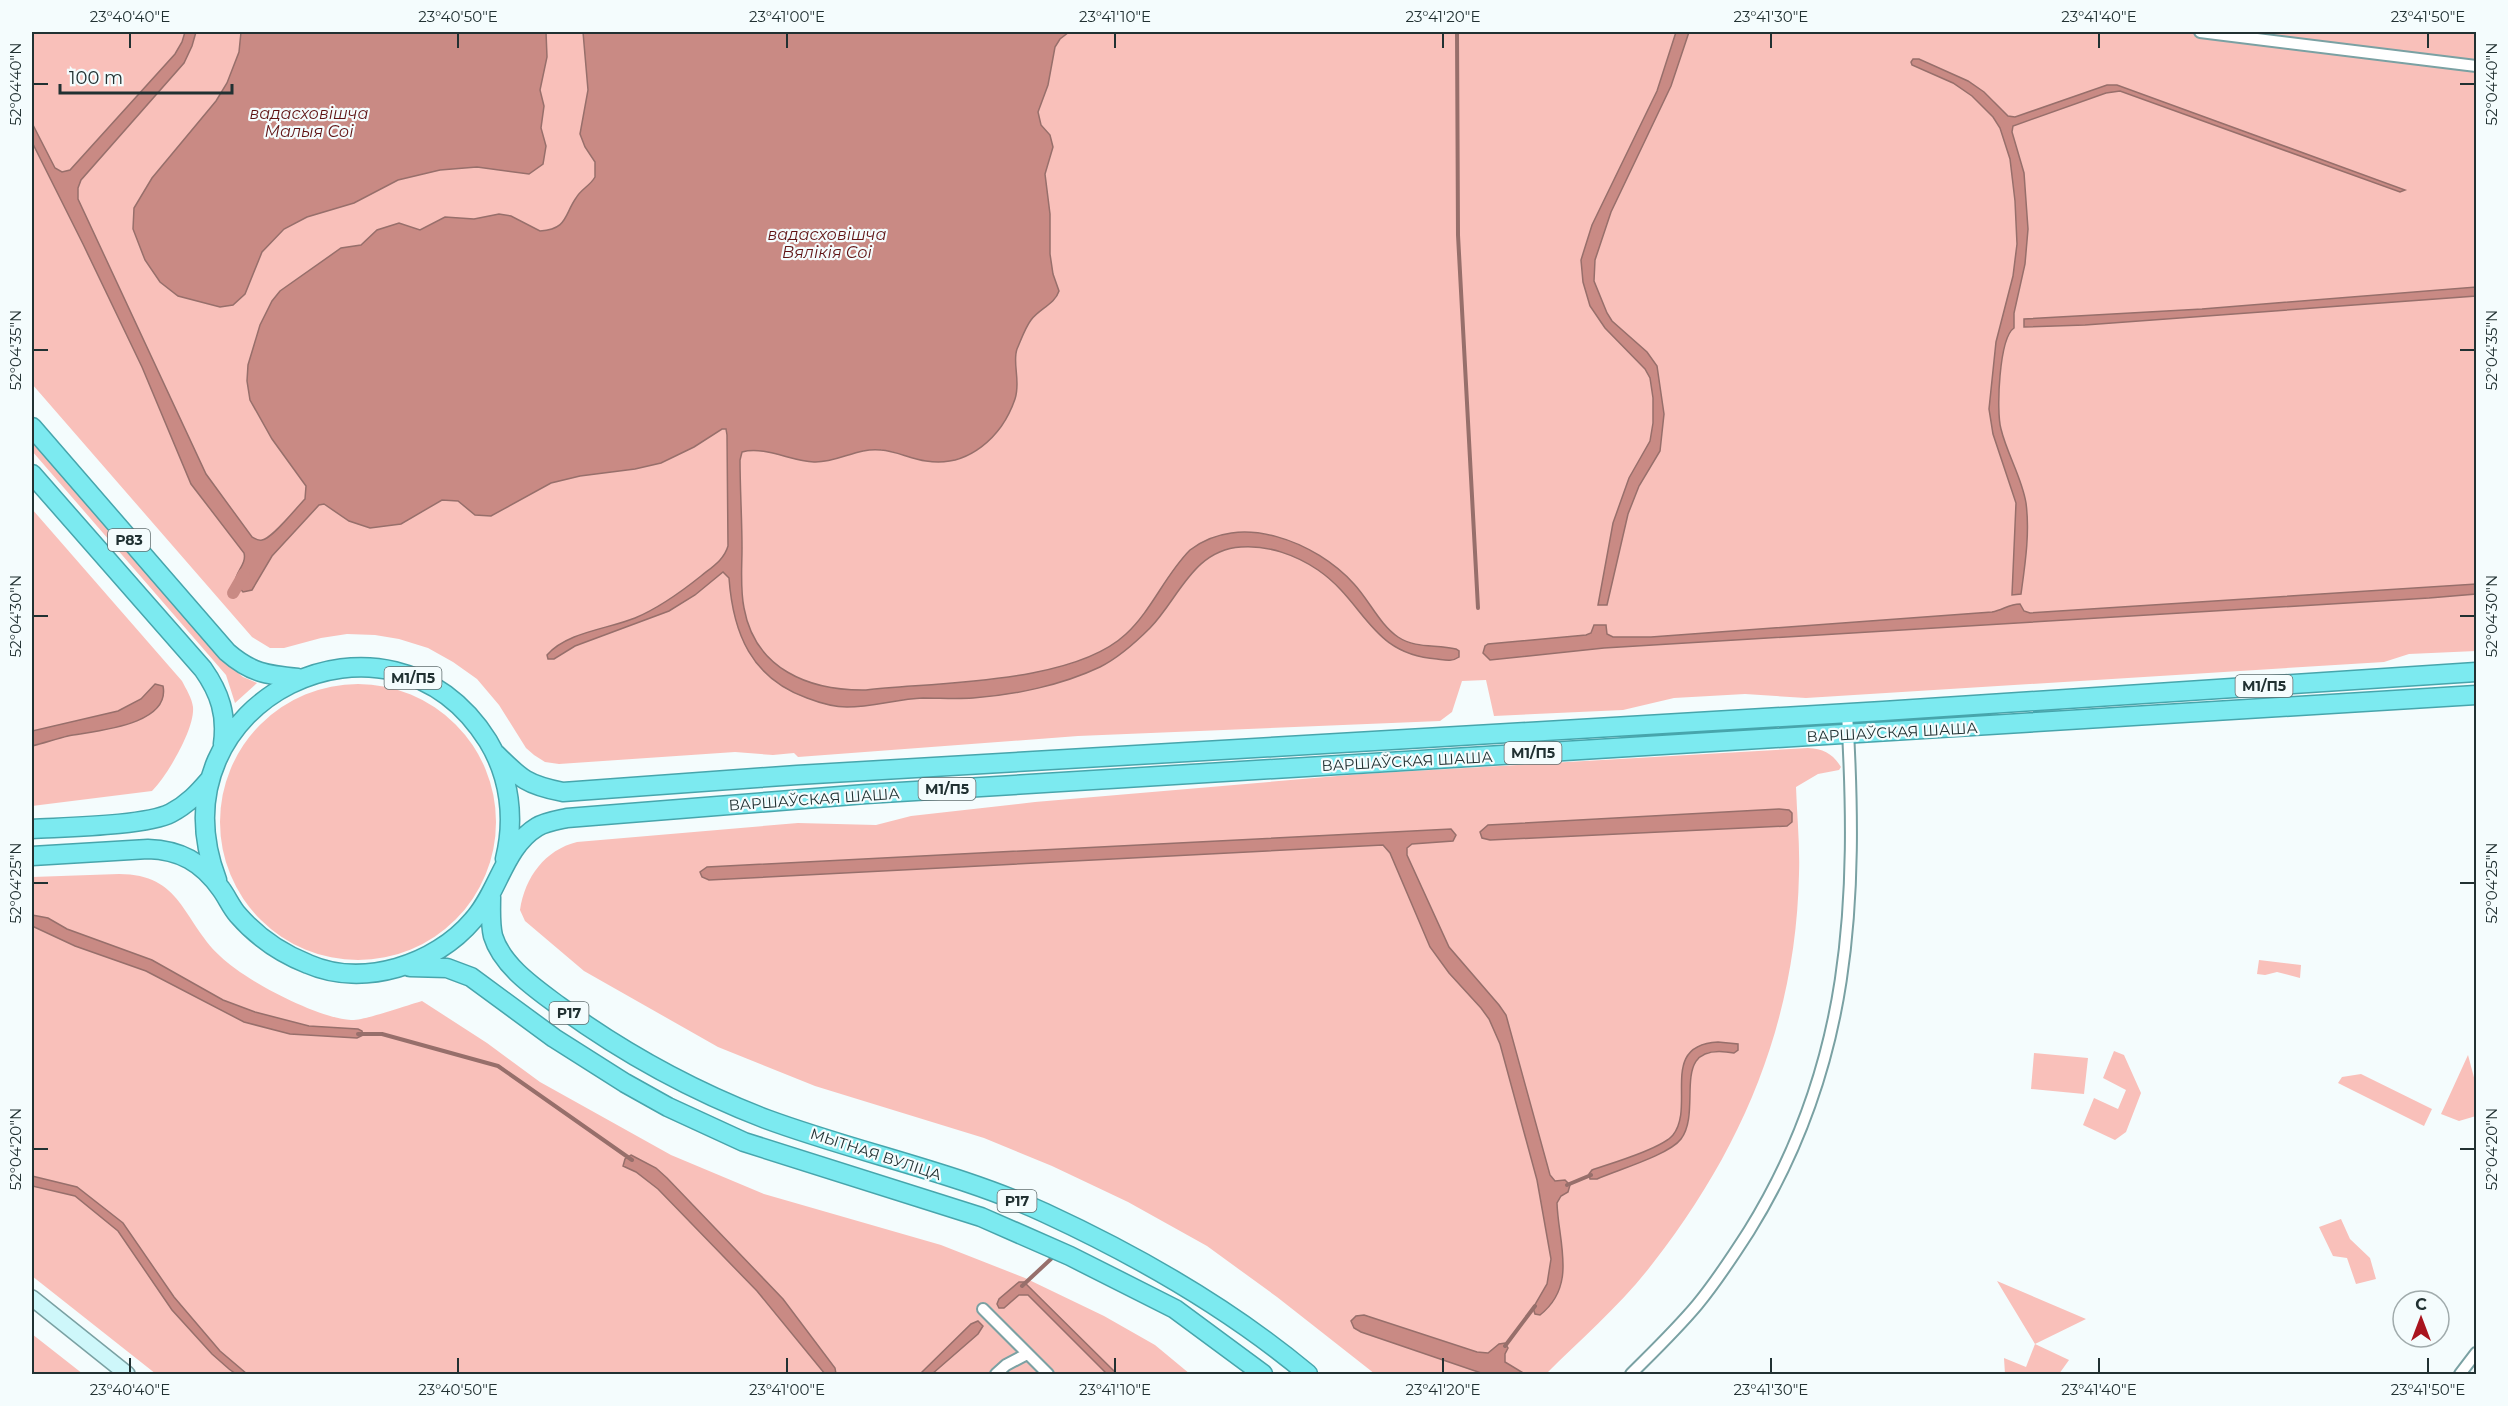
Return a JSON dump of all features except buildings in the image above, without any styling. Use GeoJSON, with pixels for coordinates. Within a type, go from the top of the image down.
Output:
{"type":"FeatureCollection","features":[{"type":"Feature","properties":{"kind":"highway","name":"Р83"},"geometry":{"type":"LineString","coordinates":[[32,427],[227,652],[253,671],[270,676],[300,678]]}},
{"type":"Feature","properties":{"kind":"highway","name":"Р83"},"geometry":{"type":"LineString","coordinates":[[32,474],[203,669],[220,696],[224,712],[223,746]]}},
{"type":"Feature","properties":{"kind":"highway","name":"ВАРШАЎСКАЯ ШАША"},"geometry":{"type":"LineString","coordinates":[[503,870],[510,841],[511,811],[506,782],[496,754],[479,726],[456,703],[428,684],[408,676],[365,667],[332,669],[300,678],[277,690],[256,706],[238,725],[223,746],[210,779],[205,806],[205,834],[210,861],[220,887],[236,913],[257,936],[283,954],[311,966],[340,972],[370,973],[399,968],[427,957],[452,941],[473,921],[491,897],[503,870],[520,842],[537,826],[567,818],[866,794],[2476,695]]}},
{"type":"Feature","properties":{"kind":"highway","name":"ВАРШАЎСКАЯ ШАША"},"geometry":{"type":"LineString","coordinates":[[496,754],[521,779],[537,787],[563,792],[808,774],[1847,713],[2476,672]]}},
{"type":"Feature","properties":{"kind":"highway","name":"ВАРШАЎСКАЯ ШАША"},"geometry":{"type":"LineString","coordinates":[[32,829],[145,820],[169,814],[190,802],[210,779]]}},
{"type":"Feature","properties":{"kind":"highway","name":"ВАРШАЎСКАЯ ШАША"},"geometry":{"type":"LineString","coordinates":[[32,856],[167,850],[183,854],[198,863],[220,887]]}},
{"type":"Feature","properties":{"kind":"highway","name":"МЫТНАЯ ВУЛІЦА"},"geometry":{"type":"LineString","coordinates":[[491,897],[493,936],[510,964],[541,992],[617,1046],[697,1089],[766,1119],[981,1187],[1043,1212],[1163,1273],[1222,1310],[1308,1374]]}},
{"type":"Feature","properties":{"kind":"highway","name":"МЫТНАЯ ВУЛІЦА"},"geometry":{"type":"LineString","coordinates":[[399,968],[447,968],[471,976],[554,1038],[625,1083],[668,1107],[744,1142],[981,1217],[1071,1256],[1175,1309],[1263,1374]]}},
{"type":"Feature","properties":{"kind":"main road"},"geometry":{"type":"LineString","coordinates":[[32,1298],[127,1374]]}},
{"type":"Feature","properties":{"kind":"street"},"geometry":{"type":"LineString","coordinates":[[2200,32],[2476,66]]}},
{"type":"Feature","properties":{"kind":"street"},"geometry":{"type":"LineString","coordinates":[[1631,1374],[1698,1304],[1737,1250],[1785,1165],[1817,1087],[1838,1006],[1846,941],[1852,805],[1847,713]]}},
{"type":"Feature","properties":{"kind":"street"},"geometry":{"type":"LineString","coordinates":[[983,1309],[1048,1374]]}},
{"type":"Feature","properties":{"kind":"street"},"geometry":{"type":"LineString","coordinates":[[2460,1374],[2476,1353]]}},
{"type":"Feature","properties":{"kind":"street"},"geometry":{"type":"LineString","coordinates":[[996,1374],[1006,1365],[1027,1354]]}},
{"type":"Feature","properties":{"kind":"shaded area"},"geometry":{"type":"Polygon","coordinates":[[[32,32],[2476,32],[2476,651],[2409,654],[2384,662],[1806,698],[1745,694],[1674,698],[1623,710],[1494,716],[1486,680],[1462,681],[1452,712],[1440,721],[1078,736],[798,757],[794,753],[773,755],[735,752],[559,764],[545,762],[526,748],[499,705],[477,679],[428,648],[399,639],[347,634],[284,648],[270,648],[252,637],[32,384],[32,32]]]}},
{"type":"Feature","properties":{"kind":"shaded area"},"geometry":{"type":"Polygon","coordinates":[[[32,441],[224,661],[243,677],[257,683],[235,703],[226,675],[32,451],[32,441]]]}},
{"type":"Feature","properties":{"kind":"shaded area"},"geometry":{"type":"Polygon","coordinates":[[[32,509],[182,681],[190,697],[193,707],[190,727],[172,764],[152,791],[32,806],[32,509]]]}},
{"type":"Feature","properties":{"kind":"shaded area"},"geometry":{"type":"Polygon","coordinates":[[[358,684],[385,686],[411,694],[435,707],[456,724],[473,745],[486,769],[494,795],[496,822],[494,849],[486,875],[473,899],[456,920],[435,937],[411,950],[385,958],[358,960],[331,958],[305,950],[281,937],[260,920],[243,899],[230,875],[222,849],[220,822],[222,795],[230,769],[243,745],[260,724],[281,707],[305,694],[331,686],[358,684]]]}},
{"type":"Feature","properties":{"kind":"shaded area"},"geometry":{"type":"Polygon","coordinates":[[[1808,748],[1828,753],[1841,767],[1839,770],[1818,774],[1796,787],[1799,863],[1796,928],[1788,981],[1759,1080],[1738,1128],[1685,1219],[1628,1293],[1546,1374],[1375,1374],[1277,1297],[1207,1246],[1128,1202],[1052,1166],[984,1138],[815,1086],[718,1047],[584,971],[525,921],[520,910],[527,887],[538,867],[555,851],[577,842],[798,823],[876,825],[911,816],[1035,802],[1361,774],[1808,748]]]}},
{"type":"Feature","properties":{"kind":"shaded area"},"geometry":{"type":"Polygon","coordinates":[[[119,874],[140,876],[169,890],[207,942],[231,966],[263,986],[301,1005],[337,1018],[357,1020],[422,1001],[487,1043],[540,1082],[671,1155],[764,1194],[941,1245],[1025,1278],[1104,1316],[1155,1345],[1190,1374],[156,1374],[32,1276],[32,877],[119,874]]]}},
{"type":"Feature","properties":{"kind":"shaded area"},"geometry":{"type":"Polygon","coordinates":[[[2259,960],[2301,965],[2300,978],[2277,972],[2257,974],[2259,960]]]}},
{"type":"Feature","properties":{"kind":"shaded area"},"geometry":{"type":"Polygon","coordinates":[[[2114,1051],[2124,1055],[2141,1093],[2126,1132],[2115,1140],[2083,1125],[2094,1098],[2118,1109],[2126,1090],[2103,1078],[2114,1051]]]}},
{"type":"Feature","properties":{"kind":"shaded area"},"geometry":{"type":"Polygon","coordinates":[[[2034,1053],[2088,1058],[2084,1094],[2031,1089],[2034,1053]]]}},
{"type":"Feature","properties":{"kind":"shaded area"},"geometry":{"type":"Polygon","coordinates":[[[2468,1055],[2476,1085],[2476,1116],[2459,1121],[2441,1114],[2468,1055]]]}},
{"type":"Feature","properties":{"kind":"shaded area"},"geometry":{"type":"Polygon","coordinates":[[[2361,1074],[2432,1109],[2424,1126],[2338,1083],[2342,1077],[2361,1074]]]}},
{"type":"Feature","properties":{"kind":"shaded area"},"geometry":{"type":"Polygon","coordinates":[[[2341,1219],[2350,1239],[2370,1258],[2376,1279],[2356,1284],[2347,1258],[2333,1256],[2319,1227],[2341,1219]]]}},
{"type":"Feature","properties":{"kind":"shaded area"},"geometry":{"type":"Polygon","coordinates":[[[1997,1281],[2086,1319],[2035,1344],[1997,1281]]]}},
{"type":"Feature","properties":{"kind":"shaded area"},"geometry":{"type":"Polygon","coordinates":[[[32,1334],[83,1374],[32,1374],[32,1334]]]}},
{"type":"Feature","properties":{"kind":"shaded area"},"geometry":{"type":"Polygon","coordinates":[[[2035,1344],[2069,1360],[2059,1374],[2005,1374],[2004,1358],[2026,1367],[2035,1344]]]}},
{"type":"Feature","properties":{"kind":"water","name":"вадасховішча Вялікія Соі"},"geometry":{"type":"Polygon","coordinates":[[[185,32],[196,32],[184,63],[81,180],[78,199],[206,474],[252,537],[257,540],[272,534],[305,499],[306,486],[272,439],[250,400],[247,381],[248,365],[260,325],[272,301],[280,291],[341,248],[361,245],[377,230],[399,223],[420,230],[445,217],[474,219],[499,214],[511,216],[540,231],[549,230],[561,224],[578,195],[595,177],[595,162],[580,134],[588,90],[583,32],[1069,32],[1060,39],[1055,47],[1048,85],[1038,112],[1041,125],[1050,135],[1053,147],[1045,174],[1050,214],[1050,254],[1053,274],[1059,291],[1057,296],[1031,320],[1017,349],[1015,360],[1017,392],[1009,413],[1002,426],[981,447],[956,460],[926,461],[892,452],[872,450],[823,462],[814,462],[769,452],[742,452],[740,460],[742,593],[750,629],[760,647],[772,661],[805,681],[845,689],[866,690],[965,682],[1039,672],[1073,663],[1103,650],[1126,634],[1190,550],[1210,539],[1231,533],[1254,533],[1277,537],[1319,555],[1354,584],[1386,626],[1398,637],[1419,645],[1456,649],[1459,651],[1459,657],[1451,660],[1437,659],[1415,655],[1397,648],[1370,625],[1334,583],[1318,570],[1281,552],[1241,547],[1224,550],[1199,566],[1188,577],[1150,628],[1107,663],[1054,684],[1005,694],[973,698],[923,698],[847,707],[807,698],[772,679],[748,651],[735,617],[729,578],[723,572],[695,595],[669,611],[575,646],[554,659],[548,659],[547,655],[565,641],[635,618],[653,609],[686,588],[721,559],[728,546],[726,429],[722,429],[694,447],[661,463],[551,483],[491,516],[475,515],[458,501],[442,500],[401,524],[370,528],[349,521],[324,504],[319,505],[272,556],[252,590],[243,592],[235,583],[244,561],[244,553],[191,484],[142,367],[32,142],[32,123],[55,168],[62,172],[70,170],[175,54],[185,32]]]}},
{"type":"Feature","properties":{"kind":"water","name":"вадасховішча Малыя Соі"},"geometry":{"type":"Polygon","coordinates":[[[241,32],[546,32],[547,57],[540,90],[544,106],[541,128],[546,146],[543,164],[529,174],[477,167],[440,170],[398,180],[354,203],[307,217],[284,229],[262,252],[245,294],[233,305],[220,307],[178,296],[160,282],[145,260],[133,229],[134,208],[152,178],[216,101],[227,83],[239,52],[241,32]]]}},
{"type":"Feature","properties":{"kind":"water"},"geometry":{"type":"Polygon","coordinates":[[[1676,32],[1689,32],[1671,86],[1611,212],[1595,260],[1594,281],[1607,313],[1612,321],[1647,352],[1657,366],[1664,414],[1660,451],[1639,486],[1628,514],[1607,605],[1598,605],[1613,523],[1629,478],[1650,441],[1653,398],[1650,378],[1645,369],[1605,328],[1590,306],[1583,282],[1581,260],[1592,225],[1657,91],[1676,32]]]}},
{"type":"Feature","properties":{"kind":"water"},"geometry":{"type":"Polygon","coordinates":[[[1913,59],[1919,59],[1968,81],[1984,92],[2008,116],[2015,117],[2107,85],[2117,85],[2405,190],[2400,192],[2120,91],[2106,93],[2013,126],[2012,132],[2024,173],[2028,229],[2025,264],[2014,313],[2014,328],[2009,335],[2002,360],[1999,407],[2001,429],[2026,503],[2027,537],[2021,594],[2012,595],[2016,503],[1993,434],[1989,409],[1996,342],[2013,276],[2017,244],[2010,159],[2000,128],[1993,117],[1972,96],[1953,83],[1912,65],[1913,59]]]}},
{"type":"Feature","properties":{"kind":"water"},"geometry":{"type":"Polygon","coordinates":[[[2476,287],[2476,296],[2085,325],[2024,327],[2024,319],[2202,309],[2476,287]]]}},
{"type":"Feature","properties":{"kind":"water"},"geometry":{"type":"Polygon","coordinates":[[[2476,584],[2476,594],[2429,598],[1604,648],[1490,660],[1483,653],[1488,644],[1586,635],[1591,633],[1594,625],[1606,625],[1607,634],[1613,637],[1651,637],[1992,612],[2020,604],[2024,611],[2030,613],[2476,584]]]}},
{"type":"Feature","properties":{"kind":"water"},"geometry":{"type":"Polygon","coordinates":[[[155,684],[163,686],[162,699],[155,710],[143,718],[111,729],[68,736],[32,746],[32,731],[118,711],[141,699],[155,684]]]}},
{"type":"Feature","properties":{"kind":"water"},"geometry":{"type":"Polygon","coordinates":[[[1789,810],[1792,813],[1792,822],[1787,826],[1490,840],[1482,838],[1480,832],[1488,825],[1789,810]]]}},
{"type":"Feature","properties":{"kind":"water"},"geometry":{"type":"Polygon","coordinates":[[[1451,829],[1456,835],[1453,841],[1412,844],[1407,848],[1407,855],[1449,947],[1506,1015],[1550,1175],[1555,1181],[1565,1180],[1570,1185],[1568,1192],[1561,1196],[1557,1203],[1563,1262],[1559,1290],[1552,1303],[1540,1315],[1535,1314],[1533,1308],[1547,1284],[1551,1259],[1537,1180],[1500,1044],[1489,1019],[1430,947],[1390,853],[1383,845],[709,880],[702,877],[700,872],[707,867],[1451,829]]]}},
{"type":"Feature","properties":{"kind":"water"},"geometry":{"type":"Polygon","coordinates":[[[32,915],[48,918],[67,929],[152,960],[223,1000],[255,1012],[309,1026],[358,1029],[363,1035],[357,1038],[290,1034],[244,1022],[146,971],[75,946],[32,926],[32,915]]]}},
{"type":"Feature","properties":{"kind":"water"},"geometry":{"type":"Polygon","coordinates":[[[1718,1042],[1738,1044],[1738,1050],[1734,1053],[1713,1052],[1700,1057],[1693,1066],[1687,1126],[1681,1139],[1666,1151],[1597,1179],[1590,1179],[1589,1174],[1592,1170],[1659,1145],[1673,1135],[1679,1123],[1681,1109],[1683,1065],[1689,1054],[1700,1046],[1718,1042]]]}},
{"type":"Feature","properties":{"kind":"water"},"geometry":{"type":"Polygon","coordinates":[[[631,1155],[656,1168],[667,1178],[783,1299],[835,1368],[836,1374],[825,1374],[757,1291],[658,1189],[636,1172],[623,1166],[625,1159],[631,1155]]]}},
{"type":"Feature","properties":{"kind":"water"},"geometry":{"type":"Polygon","coordinates":[[[32,1176],[77,1187],[123,1223],[174,1297],[220,1351],[247,1374],[236,1374],[229,1369],[212,1354],[172,1310],[118,1231],[75,1196],[32,1186],[32,1176]]]}},
{"type":"Feature","properties":{"kind":"water"},"geometry":{"type":"Polygon","coordinates":[[[1019,1282],[1024,1282],[1117,1374],[1107,1374],[1028,1295],[1019,1295],[1004,1308],[999,1308],[997,1304],[999,1299],[1019,1282]]]}},
{"type":"Feature","properties":{"kind":"water"},"geometry":{"type":"Polygon","coordinates":[[[1364,1315],[1477,1352],[1488,1353],[1499,1344],[1505,1343],[1508,1348],[1505,1362],[1525,1374],[1484,1374],[1361,1332],[1354,1328],[1351,1321],[1356,1316],[1364,1315]]]}},
{"type":"Feature","properties":{"kind":"water"},"geometry":{"type":"Polygon","coordinates":[[[978,1321],[983,1326],[978,1334],[932,1374],[920,1374],[971,1324],[978,1321]]]}},
{"type":"Feature","properties":{"kind":"waterway"},"geometry":{"type":"LineString","coordinates":[[1457,32],[1458,235],[1478,608]]}},
{"type":"Feature","properties":{"kind":"waterway"},"geometry":{"type":"LineString","coordinates":[[233,593],[244,574]]}},
{"type":"Feature","properties":{"kind":"waterway"},"geometry":{"type":"LineString","coordinates":[[358,1034],[382,1034],[498,1066],[632,1160]]}},
{"type":"Feature","properties":{"kind":"waterway"},"geometry":{"type":"LineString","coordinates":[[1567,1185],[1591,1175]]}},
{"type":"Feature","properties":{"kind":"waterway"},"geometry":{"type":"LineString","coordinates":[[1022,1286],[1052,1258]]}},
{"type":"Feature","properties":{"kind":"waterway"},"geometry":{"type":"LineString","coordinates":[[1505,1346],[1535,1306]]}}]}
